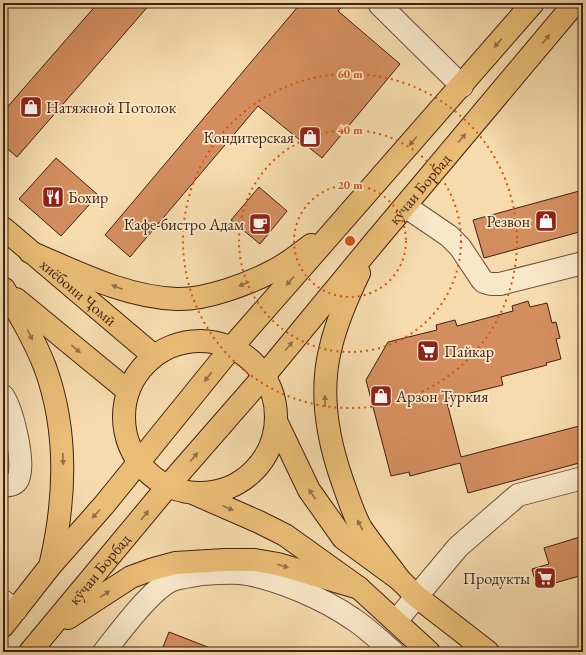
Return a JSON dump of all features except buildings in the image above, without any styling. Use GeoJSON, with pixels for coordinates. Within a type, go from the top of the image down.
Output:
{"type":"FeatureCollection","features":[{"type":"Feature","properties":{"kind":"main road"},"geometry":{"type":"LineString","coordinates":[[7,612],[104,505],[232,347],[462,86],[533,3]]}},
{"type":"Feature","properties":{"kind":"main road","name":"кӯчаи Борбад"},"geometry":{"type":"LineString","coordinates":[[30,652],[168,486],[264,376],[575,3]]}},
{"type":"Feature","properties":{"kind":"main road","name":"хиёбони Ҷомӣ"},"geometry":{"type":"LineString","coordinates":[[3,228],[154,356]]}},
{"type":"Feature","properties":{"kind":"main road"},"geometry":{"type":"LineString","coordinates":[[30,252],[123,290],[150,296],[178,299],[204,296],[234,288],[274,271],[337,228]]}},
{"type":"Feature","properties":{"kind":"main road"},"geometry":{"type":"LineString","coordinates":[[372,245],[346,302],[331,346],[325,377],[325,406],[334,458],[361,527],[408,588]]}},
{"type":"Feature","properties":{"kind":"main road"},"geometry":{"type":"LineString","coordinates":[[3,288],[128,391]]}},
{"type":"Feature","properties":{"kind":"main road"},"geometry":{"type":"LineString","coordinates":[[3,288],[29,332],[44,366],[54,395],[62,435],[63,476],[58,533],[50,565]]}},
{"type":"Feature","properties":{"kind":"main road"},"geometry":{"type":"LineString","coordinates":[[192,493],[217,491],[240,482],[259,465],[271,445],[276,421],[274,397],[264,376],[252,362],[232,347],[217,343],[195,341],[173,346],[154,356],[139,371],[128,391],[124,415],[127,440],[139,463],[152,476],[168,486],[192,493],[285,535],[359,588],[429,652]]}},
{"type":"Feature","properties":{"kind":"main road"},"geometry":{"type":"LineString","coordinates":[[276,421],[309,490],[343,538],[488,652]]}},
{"type":"Feature","properties":{"kind":"main road"},"geometry":{"type":"LineString","coordinates":[[48,630],[131,577],[157,578],[175,563],[225,560],[254,568],[278,564],[359,588]]}},
{"type":"Feature","properties":{"kind":"street"},"geometry":{"type":"LineString","coordinates":[[380,5],[462,86]]}},
{"type":"Feature","properties":{"kind":"street"},"geometry":{"type":"LineString","coordinates":[[405,206],[449,236],[460,247],[482,280],[488,283],[500,284],[583,263]]}},
{"type":"Feature","properties":{"kind":"street"},"geometry":{"type":"LineString","coordinates":[[3,396],[14,425],[20,452],[20,476],[18,480],[13,484],[3,485]]}},
{"type":"Feature","properties":{"kind":"street"},"geometry":{"type":"LineString","coordinates":[[396,621],[408,588],[518,496],[583,478]]}},
{"type":"Feature","properties":{"kind":"street"},"geometry":{"type":"LineString","coordinates":[[254,568],[260,577],[327,603],[354,619],[393,652]]}},
{"type":"Feature","properties":{"kind":"street"},"geometry":{"type":"LineString","coordinates":[[104,652],[142,606],[157,578]]}},
{"type":"Feature","properties":{"kind":"place","name":"Натяжной Потолок"},"geometry":{"type":"Point","coordinates":[31,107]}},
{"type":"Feature","properties":{"kind":"place","name":"Кондитерская"},"geometry":{"type":"Point","coordinates":[310,137]}},
{"type":"Feature","properties":{"kind":"place","name":"Бохир"},"geometry":{"type":"Point","coordinates":[53,197]}},
{"type":"Feature","properties":{"kind":"place","name":"Резвон"},"geometry":{"type":"Point","coordinates":[546,221]}},
{"type":"Feature","properties":{"kind":"place","name":"Кафе-бистро Адам"},"geometry":{"type":"Point","coordinates":[260,224]}},
{"type":"Feature","properties":{"kind":"place","name":"Пайкар"},"geometry":{"type":"Point","coordinates":[428,351]}},
{"type":"Feature","properties":{"kind":"place","name":"Арзон Туркия"},"geometry":{"type":"Point","coordinates":[381,396]}},
{"type":"Feature","properties":{"kind":"place","name":"Продукты"},"geometry":{"type":"Point","coordinates":[545,578]}}]}
